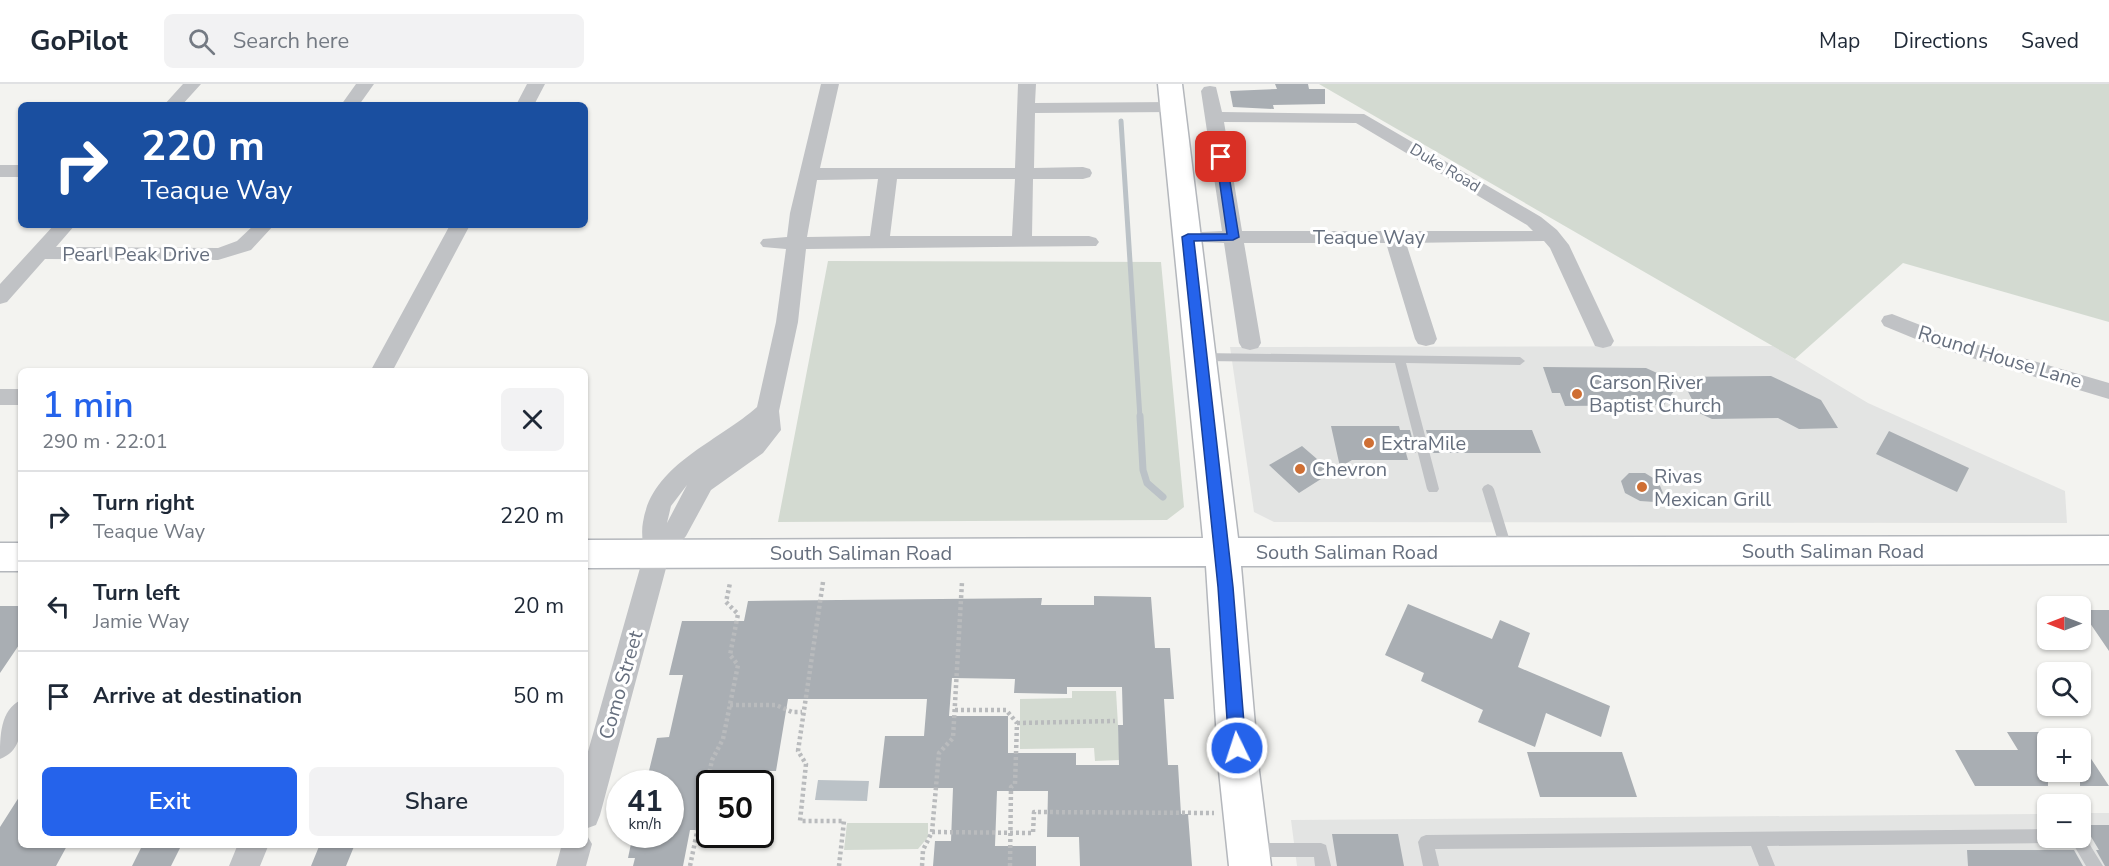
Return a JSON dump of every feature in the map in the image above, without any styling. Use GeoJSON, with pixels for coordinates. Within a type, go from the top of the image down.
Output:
{"type":"FeatureCollection","features":[{"type":"Feature","properties":{"kind":"main road"},"geometry":{"type":"LineString","coordinates":[[1172,96],[1222,552],[1239,771],[1249,858]]}},
{"type":"Feature","properties":{"kind":"main road","name":"South Saliman Road"},"geometry":{"type":"LineString","coordinates":[[588,554],[2109,550]]}},
{"type":"Feature","properties":{"kind":"main road"},"geometry":{"type":"LineString","coordinates":[[0,557],[18,557]]}},
{"type":"Feature","properties":{"kind":"street"},"geometry":{"type":"LineString","coordinates":[[176,102],[192,84]]}},
{"type":"Feature","properties":{"kind":"street"},"geometry":{"type":"LineString","coordinates":[[352,102],[365,84]]}},
{"type":"Feature","properties":{"kind":"street"},"geometry":{"type":"LineString","coordinates":[[527,102],[536,84]]}},
{"type":"Feature","properties":{"kind":"street"},"geometry":{"type":"LineString","coordinates":[[657,554],[682,520],[693,494],[730,453],[767,434],[771,423],[768,411],[787,322],[800,213],[830,84]]}},
{"type":"Feature","properties":{"kind":"street"},"geometry":{"type":"LineString","coordinates":[[1210,91],[1250,343]]}},
{"type":"Feature","properties":{"kind":"street"},"geometry":{"type":"LineString","coordinates":[[1022,242],[1027,96],[1070,103],[1172,96]]}},
{"type":"Feature","properties":{"kind":"street","name":"Duke Road"},"geometry":{"type":"LineString","coordinates":[[1215,117],[1358,118],[1534,221],[1550,234],[1559,244],[1603,341]]}},
{"type":"Feature","properties":{"kind":"street"},"geometry":{"type":"LineString","coordinates":[[0,171],[18,171]]}},
{"type":"Feature","properties":{"kind":"street"},"geometry":{"type":"LineString","coordinates":[[809,174],[1083,173]]}},
{"type":"Feature","properties":{"kind":"street"},"geometry":{"type":"LineString","coordinates":[[879,243],[888,174]]}},
{"type":"Feature","properties":{"kind":"street"},"geometry":{"type":"LineString","coordinates":[[0,297],[62,228]]}},
{"type":"Feature","properties":{"kind":"street","name":"Pearl Peak Drive"},"geometry":{"type":"LineString","coordinates":[[39,254],[206,255],[232,252],[248,245],[262,228]]}},
{"type":"Feature","properties":{"kind":"street"},"geometry":{"type":"LineString","coordinates":[[383,368],[458,228]]}},
{"type":"Feature","properties":{"kind":"street","name":"Teaque Way"},"geometry":{"type":"LineString","coordinates":[[1188,237],[1533,237],[1550,234]]}},
{"type":"Feature","properties":{"kind":"street"},"geometry":{"type":"LineString","coordinates":[[1394,237],[1426,339]]}},
{"type":"Feature","properties":{"kind":"street"},"geometry":{"type":"LineString","coordinates":[[770,243],[1089,242]]}},
{"type":"Feature","properties":{"kind":"street","name":"Round House Lane"},"geometry":{"type":"LineString","coordinates":[[1892,321],[1943,342],[2109,391]]}},
{"type":"Feature","properties":{"kind":"street"},"geometry":{"type":"LineString","coordinates":[[0,397],[18,397]]}},
{"type":"Feature","properties":{"kind":"street","name":"Como Street"},"geometry":{"type":"LineString","coordinates":[[588,804],[657,554]]}},
{"type":"Feature","properties":{"kind":"street"},"geometry":{"type":"LineString","coordinates":[[0,746],[18,718]]}},
{"type":"Feature","properties":{"kind":"street"},"geometry":{"type":"LineString","coordinates":[[244,866],[252,848]]}},
{"type":"Feature","properties":{"kind":"street"},"geometry":{"type":"LineString","coordinates":[[571,866],[576,848]]}},
{"type":"Feature","properties":{"kind":"lane"},"geometry":{"type":"LineString","coordinates":[[1201,357],[1520,361]]}},
{"type":"Feature","properties":{"kind":"lane"},"geometry":{"type":"LineString","coordinates":[[1399,358],[1432,489]]}},
{"type":"Feature","properties":{"kind":"lane"},"geometry":{"type":"LineString","coordinates":[[1488,489],[1508,551]]}},
{"type":"Feature","properties":{"kind":"lane"},"geometry":{"type":"LineString","coordinates":[[1431,866],[1426,842],[2037,836]]}},
{"type":"Feature","properties":{"kind":"lane"},"geometry":{"type":"LineString","coordinates":[[1756,839],[1767,866]]}},
{"type":"Feature","properties":{"kind":"lane"},"geometry":{"type":"LineString","coordinates":[[2084,848],[2095,866]]}},
{"type":"Feature","properties":{"kind":"lane"},"geometry":{"type":"LineString","coordinates":[[1249,858],[1321,850],[1323,866]]}},
{"type":"Feature","properties":{"kind":"path"},"geometry":{"type":"LineString","coordinates":[[823,582],[798,751],[806,764],[800,821],[844,821],[839,866]]}},
{"type":"Feature","properties":{"kind":"path"},"geometry":{"type":"LineString","coordinates":[[922,866],[923,850],[932,832],[939,753],[953,738],[962,582]]}},
{"type":"Feature","properties":{"kind":"path"},"geometry":{"type":"LineString","coordinates":[[690,866],[712,760],[723,739],[738,665],[730,655],[738,614],[726,602],[730,583]]}},
{"type":"Feature","properties":{"kind":"path"},"geometry":{"type":"LineString","coordinates":[[730,705],[776,705],[792,712],[802,712]]}},
{"type":"Feature","properties":{"kind":"path"},"geometry":{"type":"LineString","coordinates":[[955,710],[1006,710],[1017,723],[1015,784],[1011,788],[1010,866]]}},
{"type":"Feature","properties":{"kind":"path"},"geometry":{"type":"LineString","coordinates":[[1017,723],[1115,721]]}},
{"type":"Feature","properties":{"kind":"path"},"geometry":{"type":"LineString","coordinates":[[932,832],[1033,833],[1034,812],[1217,813]]}},
{"type":"Feature","properties":{"kind":"shaded area"},"geometry":{"type":"Polygon","coordinates":[[[1319,84],[2109,84],[2109,322],[1903,263],[1795,359],[1319,84]]]}},
{"type":"Feature","properties":{"kind":"shaded area"},"geometry":{"type":"Polygon","coordinates":[[[828,261],[1161,262],[1184,507],[1167,520],[778,522],[828,261]]]}},
{"type":"Feature","properties":{"kind":"shaded area"},"geometry":{"type":"Polygon","coordinates":[[[1773,346],[1868,403],[2065,491],[2067,523],[1274,522],[1254,512],[1230,347],[1773,346]]]}},
{"type":"Feature","properties":{"kind":"shaded area"},"geometry":{"type":"Polygon","coordinates":[[[1072,691],[1116,691],[1120,760],[1095,761],[1094,748],[1020,749],[1020,699],[1072,698],[1072,691]]]}},
{"type":"Feature","properties":{"kind":"shaded area"},"geometry":{"type":"Polygon","coordinates":[[[818,780],[869,781],[867,801],[815,800],[818,780]]]}},
{"type":"Feature","properties":{"kind":"shaded area"},"geometry":{"type":"Polygon","coordinates":[[[2091,813],[2109,813],[2109,866],[1297,866],[1291,820],[2037,814],[2037,848],[2091,848],[2091,813]]]}},
{"type":"Feature","properties":{"kind":"shaded area"},"geometry":{"type":"Polygon","coordinates":[[[847,823],[928,823],[928,837],[918,849],[844,850],[847,823]]]}},
{"type":"Feature","properties":{"kind":"building"},"geometry":{"type":"Polygon","coordinates":[[[1275,84],[1308,84],[1309,89],[1325,89],[1325,104],[1273,105],[1274,109],[1233,107],[1230,91],[1277,89],[1275,84]]]}},
{"type":"Feature","properties":{"kind":"building"},"geometry":{"type":"Polygon","coordinates":[[[1543,367],[1646,368],[1666,377],[1771,376],[1821,400],[1838,428],[1799,429],[1778,418],[1712,419],[1699,413],[1682,380],[1664,405],[1565,406],[1560,393],[1552,393],[1543,367]]]}},
{"type":"Feature","properties":{"kind":"building","name":"ExtraMile"},"geometry":{"type":"Polygon","coordinates":[[[1331,426],[1399,426],[1400,430],[1410,430],[1416,453],[1406,453],[1408,460],[1352,460],[1340,467],[1331,426]]]}},
{"type":"Feature","properties":{"kind":"building"},"geometry":{"type":"Polygon","coordinates":[[[1426,430],[1532,430],[1541,453],[1432,453],[1426,430]]]}},
{"type":"Feature","properties":{"kind":"building"},"geometry":{"type":"Polygon","coordinates":[[[1889,431],[1969,468],[1957,492],[1876,454],[1889,431]]]}},
{"type":"Feature","properties":{"kind":"building","name":"Chevron"},"geometry":{"type":"Polygon","coordinates":[[[1302,446],[1332,472],[1299,493],[1269,465],[1302,446]]]}},
{"type":"Feature","properties":{"kind":"building","name":"Rivas Mexican Grill"},"geometry":{"type":"Polygon","coordinates":[[[1629,473],[1645,473],[1658,481],[1663,493],[1655,502],[1640,501],[1625,493],[1621,481],[1629,473]]]}},
{"type":"Feature","properties":{"kind":"building"},"geometry":{"type":"Polygon","coordinates":[[[1094,596],[1151,597],[1155,648],[1170,648],[1174,699],[1164,699],[1168,765],[1178,765],[1181,814],[1188,814],[1192,866],[1080,866],[1079,837],[1047,837],[1048,791],[997,791],[995,846],[1036,846],[1036,866],[933,866],[935,841],[951,841],[953,788],[879,788],[885,736],[924,736],[927,699],[788,699],[776,771],[696,770],[696,830],[690,830],[683,866],[633,866],[635,858],[628,858],[630,848],[684,848],[684,770],[649,770],[657,738],[669,737],[683,675],[669,675],[682,621],[744,621],[748,601],[1042,598],[1041,605],[1094,605],[1094,596]],[[952,678],[949,716],[1008,716],[1008,753],[1076,753],[1076,765],[1119,765],[1118,725],[1123,725],[1122,687],[1067,687],[1067,694],[1014,693],[1015,679],[952,678]]]}},
{"type":"Feature","properties":{"kind":"building"},"geometry":{"type":"Polygon","coordinates":[[[1408,604],[1492,639],[1500,620],[1530,633],[1518,667],[1610,706],[1601,737],[1546,713],[1535,747],[1478,722],[1483,710],[1421,681],[1424,673],[1385,655],[1408,604]]]}},
{"type":"Feature","properties":{"kind":"building"},"geometry":{"type":"Polygon","coordinates":[[[0,606],[18,606],[18,646],[0,673],[0,606]]]}},
{"type":"Feature","properties":{"kind":"building"},"geometry":{"type":"Polygon","coordinates":[[[2091,610],[2109,610],[2109,651],[2091,625],[2091,610]]]}},
{"type":"Feature","properties":{"kind":"building"},"geometry":{"type":"Polygon","coordinates":[[[2007,732],[2037,732],[2037,782],[2048,782],[2048,786],[1975,786],[1955,750],[2018,750],[2007,732]]]}},
{"type":"Feature","properties":{"kind":"building"},"geometry":{"type":"Polygon","coordinates":[[[1527,752],[1622,752],[1637,797],[1540,797],[1527,752]]]}},
{"type":"Feature","properties":{"kind":"building"},"geometry":{"type":"Polygon","coordinates":[[[2091,759],[2109,786],[2080,786],[2080,782],[2091,782],[2091,759]]]}},
{"type":"Feature","properties":{"kind":"building"},"geometry":{"type":"Polygon","coordinates":[[[18,799],[18,848],[66,848],[56,866],[0,866],[0,827],[18,799]]]}},
{"type":"Feature","properties":{"kind":"building"},"geometry":{"type":"Polygon","coordinates":[[[2091,825],[2109,825],[2109,866],[2105,866],[2096,850],[2099,850],[2091,837],[2091,825]]]}},
{"type":"Feature","properties":{"kind":"building"},"geometry":{"type":"Polygon","coordinates":[[[1332,834],[1398,834],[1404,866],[1337,866],[1332,834]]]}},
{"type":"Feature","properties":{"kind":"building"},"geometry":{"type":"Polygon","coordinates":[[[141,848],[180,848],[171,866],[132,866],[141,848]]]}},
{"type":"Feature","properties":{"kind":"building"},"geometry":{"type":"Polygon","coordinates":[[[318,848],[353,848],[346,866],[311,866],[318,848]]]}},
{"type":"Feature","properties":{"kind":"building"},"geometry":{"type":"Polygon","coordinates":[[[1967,850],[2074,850],[2083,866],[1968,866],[1967,850]]]}},
{"type":"Feature","properties":{"kind":"waterway"},"geometry":{"type":"LineString","coordinates":[[1121,121],[1140,418]]}},
{"type":"Feature","properties":{"kind":"waterway"},"geometry":{"type":"LineString","coordinates":[[1140,416],[1143,470],[1147,483],[1163,497]]}},
{"type":"Feature","properties":{"kind":"place","name":"Carson River Baptist Church"},"geometry":{"type":"Point","coordinates":[1577,394]}},
{"type":"Feature","properties":{"kind":"place","name":"ExtraMile"},"geometry":{"type":"Point","coordinates":[1369,443]}},
{"type":"Feature","properties":{"kind":"place","name":"Chevron"},"geometry":{"type":"Point","coordinates":[1300,469]}},
{"type":"Feature","properties":{"kind":"place","name":"Rivas Mexican Grill"},"geometry":{"type":"Point","coordinates":[1642,487]}},
{"type":"Feature","properties":{"kind":"route"},"geometry":{"type":"LineString","coordinates":[[1221,157],[1233,237],[1188,237],[1226,587],[1237,748]]}}]}
